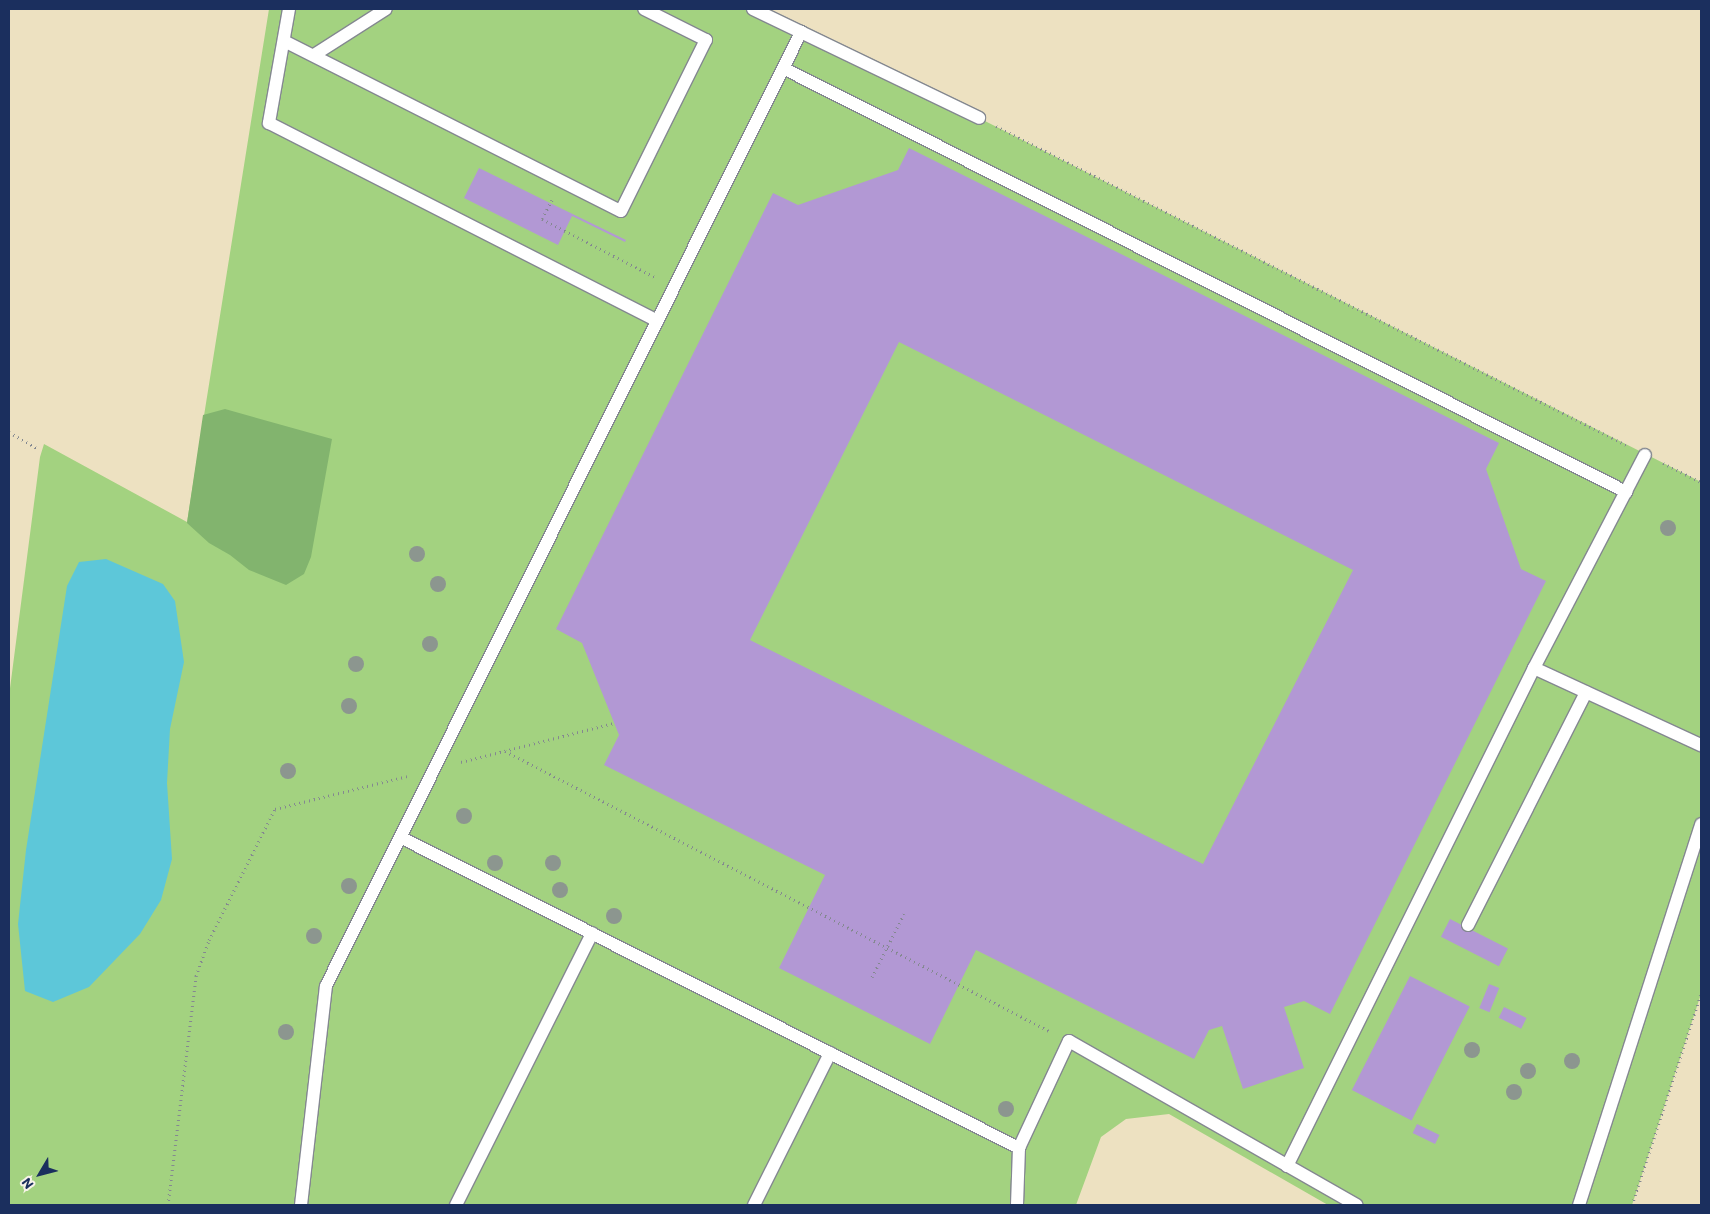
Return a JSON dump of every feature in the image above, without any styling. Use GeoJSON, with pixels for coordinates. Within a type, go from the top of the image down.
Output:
{"type":"FeatureCollection","features":[{"type":"Feature","properties":{"kind":"lane"},"geometry":{"type":"LineString","coordinates":[[289,9],[269,123],[657,321]]}},
{"type":"Feature","properties":{"kind":"lane"},"geometry":{"type":"LineString","coordinates":[[314,55],[386,9]]}},
{"type":"Feature","properties":{"kind":"lane"},"geometry":{"type":"LineString","coordinates":[[284,41],[621,211],[706,40],[644,9]]}},
{"type":"Feature","properties":{"kind":"lane"},"geometry":{"type":"LineString","coordinates":[[753,9],[979,118]]}},
{"type":"Feature","properties":{"kind":"lane"},"geometry":{"type":"LineString","coordinates":[[301,1205],[326,986],[801,32]]}},
{"type":"Feature","properties":{"kind":"lane"},"geometry":{"type":"LineString","coordinates":[[783,68],[1626,492]]}},
{"type":"Feature","properties":{"kind":"lane"},"geometry":{"type":"LineString","coordinates":[[1286,1166],[1534,668],[1645,455]]}},
{"type":"Feature","properties":{"kind":"lane"},"geometry":{"type":"LineString","coordinates":[[1534,668],[1701,745]]}},
{"type":"Feature","properties":{"kind":"lane"},"geometry":{"type":"LineString","coordinates":[[1468,925],[1586,692]]}},
{"type":"Feature","properties":{"kind":"lane"},"geometry":{"type":"LineString","coordinates":[[1579,1205],[1701,824]]}},
{"type":"Feature","properties":{"kind":"lane"},"geometry":{"type":"LineString","coordinates":[[400,837],[1020,1148]]}},
{"type":"Feature","properties":{"kind":"lane"},"geometry":{"type":"LineString","coordinates":[[456,1205],[592,933]]}},
{"type":"Feature","properties":{"kind":"lane"},"geometry":{"type":"LineString","coordinates":[[1017,1205],[1020,1148],[1069,1041],[1356,1205]]}},
{"type":"Feature","properties":{"kind":"lane"},"geometry":{"type":"LineString","coordinates":[[754,1205],[830,1053]]}},
{"type":"Feature","properties":{"kind":"path"},"geometry":{"type":"LineString","coordinates":[[979,118],[1701,482]]}},
{"type":"Feature","properties":{"kind":"path"},"geometry":{"type":"LineString","coordinates":[[550,203],[542,219],[664,282]]}},
{"type":"Feature","properties":{"kind":"path"},"geometry":{"type":"LineString","coordinates":[[9,432],[37,448]]}},
{"type":"Feature","properties":{"kind":"path"},"geometry":{"type":"LineString","coordinates":[[168,1205],[196,976],[209,940],[275,809],[614,723]]}},
{"type":"Feature","properties":{"kind":"path"},"geometry":{"type":"LineString","coordinates":[[505,751],[1069,1041]]}},
{"type":"Feature","properties":{"kind":"path"},"geometry":{"type":"LineString","coordinates":[[872,977],[904,914]]}},
{"type":"Feature","properties":{"kind":"path"},"geometry":{"type":"LineString","coordinates":[[1632,1205],[1701,994]]}},
{"type":"Feature","properties":{"kind":"green space"},"geometry":{"type":"Polygon","coordinates":[[[269,9],[753,9],[979,118],[1701,482],[1701,994],[1632,1205],[1328,1205],[1169,1114],[1126,1119],[1101,1137],[1076,1205],[9,1205],[9,696],[40,457],[44,444],[187,522],[269,9]]]}},
{"type":"Feature","properties":{"kind":"green space"},"geometry":{"type":"Polygon","coordinates":[[[225,409],[332,439],[311,557],[304,574],[286,585],[249,570],[230,555],[209,543],[187,523],[203,415],[225,409]]]}},
{"type":"Feature","properties":{"kind":"water"},"geometry":{"type":"Polygon","coordinates":[[[106,559],[163,584],[175,601],[184,662],[170,729],[167,783],[172,859],[161,900],[140,934],[89,987],[53,1002],[25,991],[18,924],[26,850],[67,586],[79,562],[106,559]]]}},
{"type":"Feature","properties":{"kind":"building"},"geometry":{"type":"Polygon","coordinates":[[[909,148],[1499,443],[1486,469],[1521,569],[1546,581],[1330,1014],[1304,1001],[1284,1007],[1304,1068],[1243,1089],[1222,1026],[1209,1030],[1194,1059],[976,950],[930,1044],[779,968],[825,875],[604,765],[619,735],[582,643],[556,629],[773,193],[798,205],[898,170],[909,148]],[[899,342],[750,640],[1203,864],[1353,570],[899,342]]]}},
{"type":"Feature","properties":{"kind":"building"},"geometry":{"type":"Polygon","coordinates":[[[479,168],[626,240],[625,242],[572,216],[558,245],[464,198],[479,168]]]}},
{"type":"Feature","properties":{"kind":"building"},"geometry":{"type":"Polygon","coordinates":[[[1450,919],[1508,949],[1499,966],[1441,937],[1450,919]]]}},
{"type":"Feature","properties":{"kind":"building"},"geometry":{"type":"Polygon","coordinates":[[[1410,976],[1470,1006],[1412,1120],[1352,1090],[1410,976]]]}},
{"type":"Feature","properties":{"kind":"building"},"geometry":{"type":"Polygon","coordinates":[[[1489,984],[1499,988],[1489,1012],[1479,1008],[1489,984]]]}},
{"type":"Feature","properties":{"kind":"building"},"geometry":{"type":"Polygon","coordinates":[[[1504,1007],[1526,1018],[1521,1029],[1499,1018],[1504,1007]]]}},
{"type":"Feature","properties":{"kind":"building"},"geometry":{"type":"Polygon","coordinates":[[[1417,1124],[1439,1135],[1435,1144],[1413,1133],[1417,1124]]]}}]}
